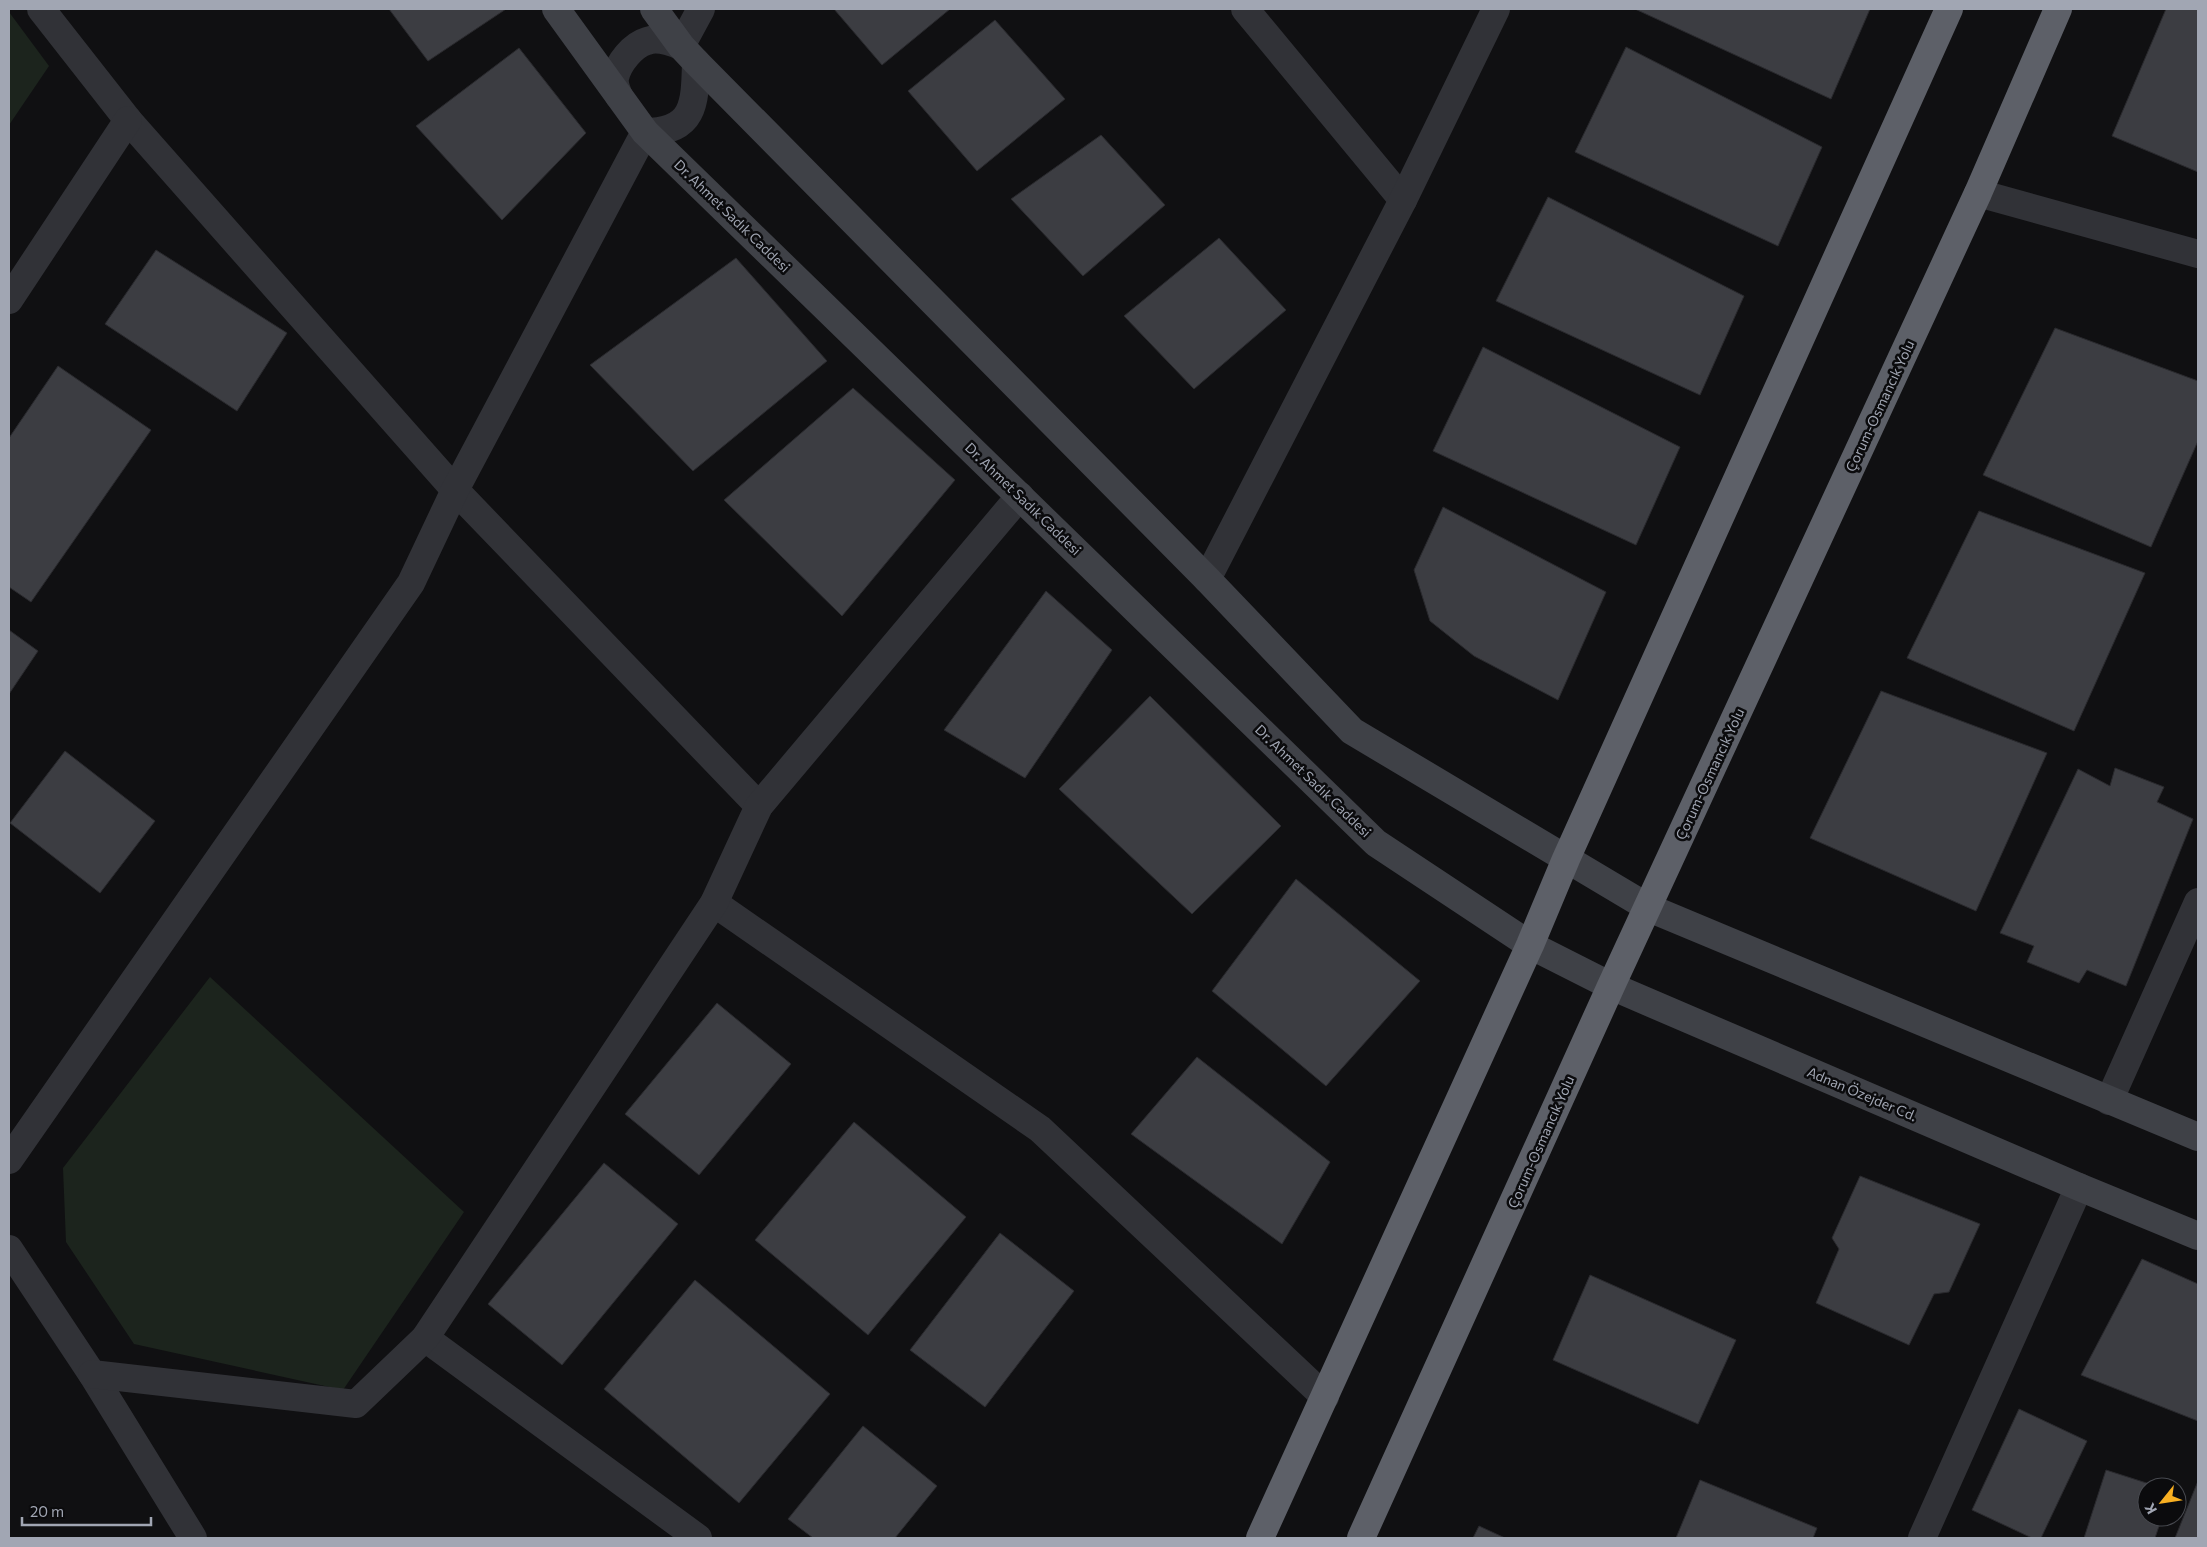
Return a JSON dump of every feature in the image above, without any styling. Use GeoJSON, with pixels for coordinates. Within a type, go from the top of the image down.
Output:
{"type":"FeatureCollection","features":[{"type":"Feature","properties":{"kind":"highway"},"geometry":{"type":"LineString","coordinates":[[1260,1538],[1530,945],[1566,859],[1948,9]]}},
{"type":"Feature","properties":{"kind":"highway","name":"Çorum-Osmancık Yolu"},"geometry":{"type":"LineString","coordinates":[[1361,1538],[1611,986],[1649,908],[1978,193],[2058,9]]}},
{"type":"Feature","properties":{"kind":"street"},"geometry":{"type":"LineString","coordinates":[[41,9],[128,120],[455,490],[760,806]]}},
{"type":"Feature","properties":{"kind":"street","name":"Dr. Ahmet Sadık Caddesi"},"geometry":{"type":"LineString","coordinates":[[556,9],[645,132],[1376,843],[1530,945]]}},
{"type":"Feature","properties":{"kind":"street"},"geometry":{"type":"LineString","coordinates":[[654,9],[689,54],[1207,579],[1352,731],[1649,908],[2198,1137]]}},
{"type":"Feature","properties":{"kind":"street"},"geometry":{"type":"LineString","coordinates":[[9,1160],[411,584],[455,490],[645,132],[660,132],[674,128],[686,120],[693,106],[689,54],[701,9]]}},
{"type":"Feature","properties":{"kind":"street"},"geometry":{"type":"LineString","coordinates":[[1246,9],[1403,200]]}},
{"type":"Feature","properties":{"kind":"street"},"geometry":{"type":"LineString","coordinates":[[1207,579],[1403,200],[1496,9]]}},
{"type":"Feature","properties":{"kind":"street"},"geometry":{"type":"LineString","coordinates":[[619,96],[615,78],[630,50],[648,40],[665,40],[689,54]]}},
{"type":"Feature","properties":{"kind":"street"},"geometry":{"type":"LineString","coordinates":[[9,300],[128,120]]}},
{"type":"Feature","properties":{"kind":"street"},"geometry":{"type":"LineString","coordinates":[[1978,193],[2198,254]]}},
{"type":"Feature","properties":{"kind":"street"},"geometry":{"type":"LineString","coordinates":[[92,1374],[356,1404],[425,1338],[714,903],[760,806],[1020,496]]}},
{"type":"Feature","properties":{"kind":"street"},"geometry":{"type":"LineString","coordinates":[[2109,1101],[2198,902]]}},
{"type":"Feature","properties":{"kind":"street"},"geometry":{"type":"LineString","coordinates":[[714,903],[1040,1129],[1325,1397]]}},
{"type":"Feature","properties":{"kind":"street","name":"Adnan Özejder Cd."},"geometry":{"type":"LineString","coordinates":[[1530,945],[1611,986],[2079,1188],[2198,1236]]}},
{"type":"Feature","properties":{"kind":"street"},"geometry":{"type":"LineString","coordinates":[[1922,1538],[2079,1188]]}},
{"type":"Feature","properties":{"kind":"street"},"geometry":{"type":"LineString","coordinates":[[9,1249],[92,1374],[193,1538]]}},
{"type":"Feature","properties":{"kind":"street"},"geometry":{"type":"LineString","coordinates":[[425,1338],[698,1538]]}},
{"type":"Feature","properties":{"kind":"shaded area"},"geometry":{"type":"Polygon","coordinates":[[[9,12],[49,66],[9,125],[9,12]]]}},
{"type":"Feature","properties":{"kind":"shaded area"},"geometry":{"type":"Polygon","coordinates":[[[210,977],[464,1212],[343,1390],[134,1344],[66,1242],[63,1168],[210,977]]]}},
{"type":"Feature","properties":{"kind":"building"},"geometry":{"type":"Polygon","coordinates":[[[389,9],[506,9],[428,61],[389,9]]]}},
{"type":"Feature","properties":{"kind":"building"},"geometry":{"type":"Polygon","coordinates":[[[834,9],[950,9],[882,65],[834,9]]]}},
{"type":"Feature","properties":{"kind":"building"},"geometry":{"type":"Polygon","coordinates":[[[1635,9],[1870,9],[1831,99],[1635,9]]]}},
{"type":"Feature","properties":{"kind":"building"},"geometry":{"type":"Polygon","coordinates":[[[2166,9],[2198,9],[2198,172],[2112,136],[2166,9]]]}},
{"type":"Feature","properties":{"kind":"building"},"geometry":{"type":"Polygon","coordinates":[[[995,20],[1065,99],[977,171],[908,91],[995,20]]]}},
{"type":"Feature","properties":{"kind":"building"},"geometry":{"type":"Polygon","coordinates":[[[1626,47],[1822,147],[1778,246],[1575,152],[1626,47]]]}},
{"type":"Feature","properties":{"kind":"building"},"geometry":{"type":"Polygon","coordinates":[[[519,48],[586,133],[502,220],[416,126],[519,48]]]}},
{"type":"Feature","properties":{"kind":"building"},"geometry":{"type":"Polygon","coordinates":[[[1101,135],[1165,205],[1083,276],[1011,199],[1101,135]]]}},
{"type":"Feature","properties":{"kind":"building"},"geometry":{"type":"Polygon","coordinates":[[[1548,197],[1744,296],[1700,395],[1496,301],[1548,197]]]}},
{"type":"Feature","properties":{"kind":"building"},"geometry":{"type":"Polygon","coordinates":[[[1219,238],[1286,310],[1194,389],[1124,316],[1219,238]]]}},
{"type":"Feature","properties":{"kind":"building"},"geometry":{"type":"Polygon","coordinates":[[[156,250],[287,333],[237,411],[105,324],[156,250]]]}},
{"type":"Feature","properties":{"kind":"building"},"geometry":{"type":"Polygon","coordinates":[[[736,258],[827,361],[693,471],[590,365],[736,258]]]}},
{"type":"Feature","properties":{"kind":"building"},"geometry":{"type":"Polygon","coordinates":[[[2055,328],[2198,381],[2198,441],[2151,547],[1983,475],[2055,328]]]}},
{"type":"Feature","properties":{"kind":"building"},"geometry":{"type":"Polygon","coordinates":[[[1483,347],[1680,447],[1636,545],[1433,451],[1483,347]]]}},
{"type":"Feature","properties":{"kind":"building"},"geometry":{"type":"Polygon","coordinates":[[[58,366],[151,430],[31,602],[9,587],[9,438],[58,366]]]}},
{"type":"Feature","properties":{"kind":"building"},"geometry":{"type":"Polygon","coordinates":[[[853,388],[955,480],[842,616],[724,500],[853,388]]]}},
{"type":"Feature","properties":{"kind":"building"},"geometry":{"type":"Polygon","coordinates":[[[1443,507],[1606,592],[1558,700],[1474,656],[1430,621],[1414,570],[1443,507]]]}},
{"type":"Feature","properties":{"kind":"building"},"geometry":{"type":"Polygon","coordinates":[[[1979,511],[2145,573],[2074,731],[1907,658],[1979,511]]]}},
{"type":"Feature","properties":{"kind":"building"},"geometry":{"type":"Polygon","coordinates":[[[1046,591],[1112,650],[1025,778],[944,730],[1046,591]]]}},
{"type":"Feature","properties":{"kind":"building"},"geometry":{"type":"Polygon","coordinates":[[[9,630],[38,651],[9,694],[9,630]]]}},
{"type":"Feature","properties":{"kind":"building"},"geometry":{"type":"Polygon","coordinates":[[[1881,691],[2047,753],[1976,911],[1810,838],[1881,691]]]}},
{"type":"Feature","properties":{"kind":"building"},"geometry":{"type":"Polygon","coordinates":[[[1150,696],[1281,826],[1192,914],[1059,789],[1150,696]]]}},
{"type":"Feature","properties":{"kind":"building"},"geometry":{"type":"Polygon","coordinates":[[[65,751],[155,821],[100,893],[10,823],[65,751]]]}},
{"type":"Feature","properties":{"kind":"building"},"geometry":{"type":"Polygon","coordinates":[[[2115,768],[2164,787],[2157,802],[2193,819],[2126,986],[2087,970],[2079,983],[2027,962],[2034,946],[2000,933],[2078,769],[2110,786],[2115,768]]]}},
{"type":"Feature","properties":{"kind":"building"},"geometry":{"type":"Polygon","coordinates":[[[1296,879],[1420,981],[1326,1086],[1212,991],[1296,879]]]}},
{"type":"Feature","properties":{"kind":"building"},"geometry":{"type":"Polygon","coordinates":[[[717,1003],[791,1064],[699,1175],[625,1114],[717,1003]]]}},
{"type":"Feature","properties":{"kind":"building"},"geometry":{"type":"Polygon","coordinates":[[[1197,1057],[1330,1162],[1282,1244],[1131,1134],[1197,1057]]]}},
{"type":"Feature","properties":{"kind":"building"},"geometry":{"type":"Polygon","coordinates":[[[854,1122],[966,1217],[868,1335],[755,1240],[854,1122]]]}},
{"type":"Feature","properties":{"kind":"building"},"geometry":{"type":"Polygon","coordinates":[[[604,1163],[678,1224],[562,1365],[488,1304],[604,1163]]]}},
{"type":"Feature","properties":{"kind":"building"},"geometry":{"type":"Polygon","coordinates":[[[1860,1176],[1980,1224],[1949,1292],[1934,1294],[1909,1345],[1816,1303],[1839,1249],[1832,1238],[1860,1176]]]}},
{"type":"Feature","properties":{"kind":"building"},"geometry":{"type":"Polygon","coordinates":[[[1000,1233],[1074,1291],[985,1407],[910,1350],[1000,1233]]]}},
{"type":"Feature","properties":{"kind":"building"},"geometry":{"type":"Polygon","coordinates":[[[2142,1259],[2198,1284],[2198,1421],[2081,1375],[2142,1259]]]}},
{"type":"Feature","properties":{"kind":"building"},"geometry":{"type":"Polygon","coordinates":[[[1590,1275],[1736,1340],[1698,1424],[1553,1360],[1590,1275]]]}},
{"type":"Feature","properties":{"kind":"building"},"geometry":{"type":"Polygon","coordinates":[[[695,1280],[830,1394],[739,1503],[604,1389],[695,1280]]]}},
{"type":"Feature","properties":{"kind":"building"},"geometry":{"type":"Polygon","coordinates":[[[2019,1409],[2087,1441],[2041,1538],[2032,1538],[1972,1510],[2019,1409]]]}},
{"type":"Feature","properties":{"kind":"building"},"geometry":{"type":"Polygon","coordinates":[[[863,1426],[937,1486],[895,1538],[813,1538],[788,1519],[863,1426]]]}},
{"type":"Feature","properties":{"kind":"building"},"geometry":{"type":"Polygon","coordinates":[[[2106,1470],[2137,1480],[2137,1527],[2159,1527],[2155,1538],[2084,1538],[2106,1470]]]}},
{"type":"Feature","properties":{"kind":"building"},"geometry":{"type":"Polygon","coordinates":[[[1700,1480],[1817,1528],[1813,1538],[1676,1538],[1700,1480]]]}},
{"type":"Feature","properties":{"kind":"building"},"geometry":{"type":"Polygon","coordinates":[[[2198,1481],[2198,1538],[2175,1538],[2179,1527],[2187,1527],[2187,1508],[2198,1481]]]}},
{"type":"Feature","properties":{"kind":"building"},"geometry":{"type":"Polygon","coordinates":[[[1479,1526],[1505,1538],[1473,1538],[1479,1526]]]}}]}
